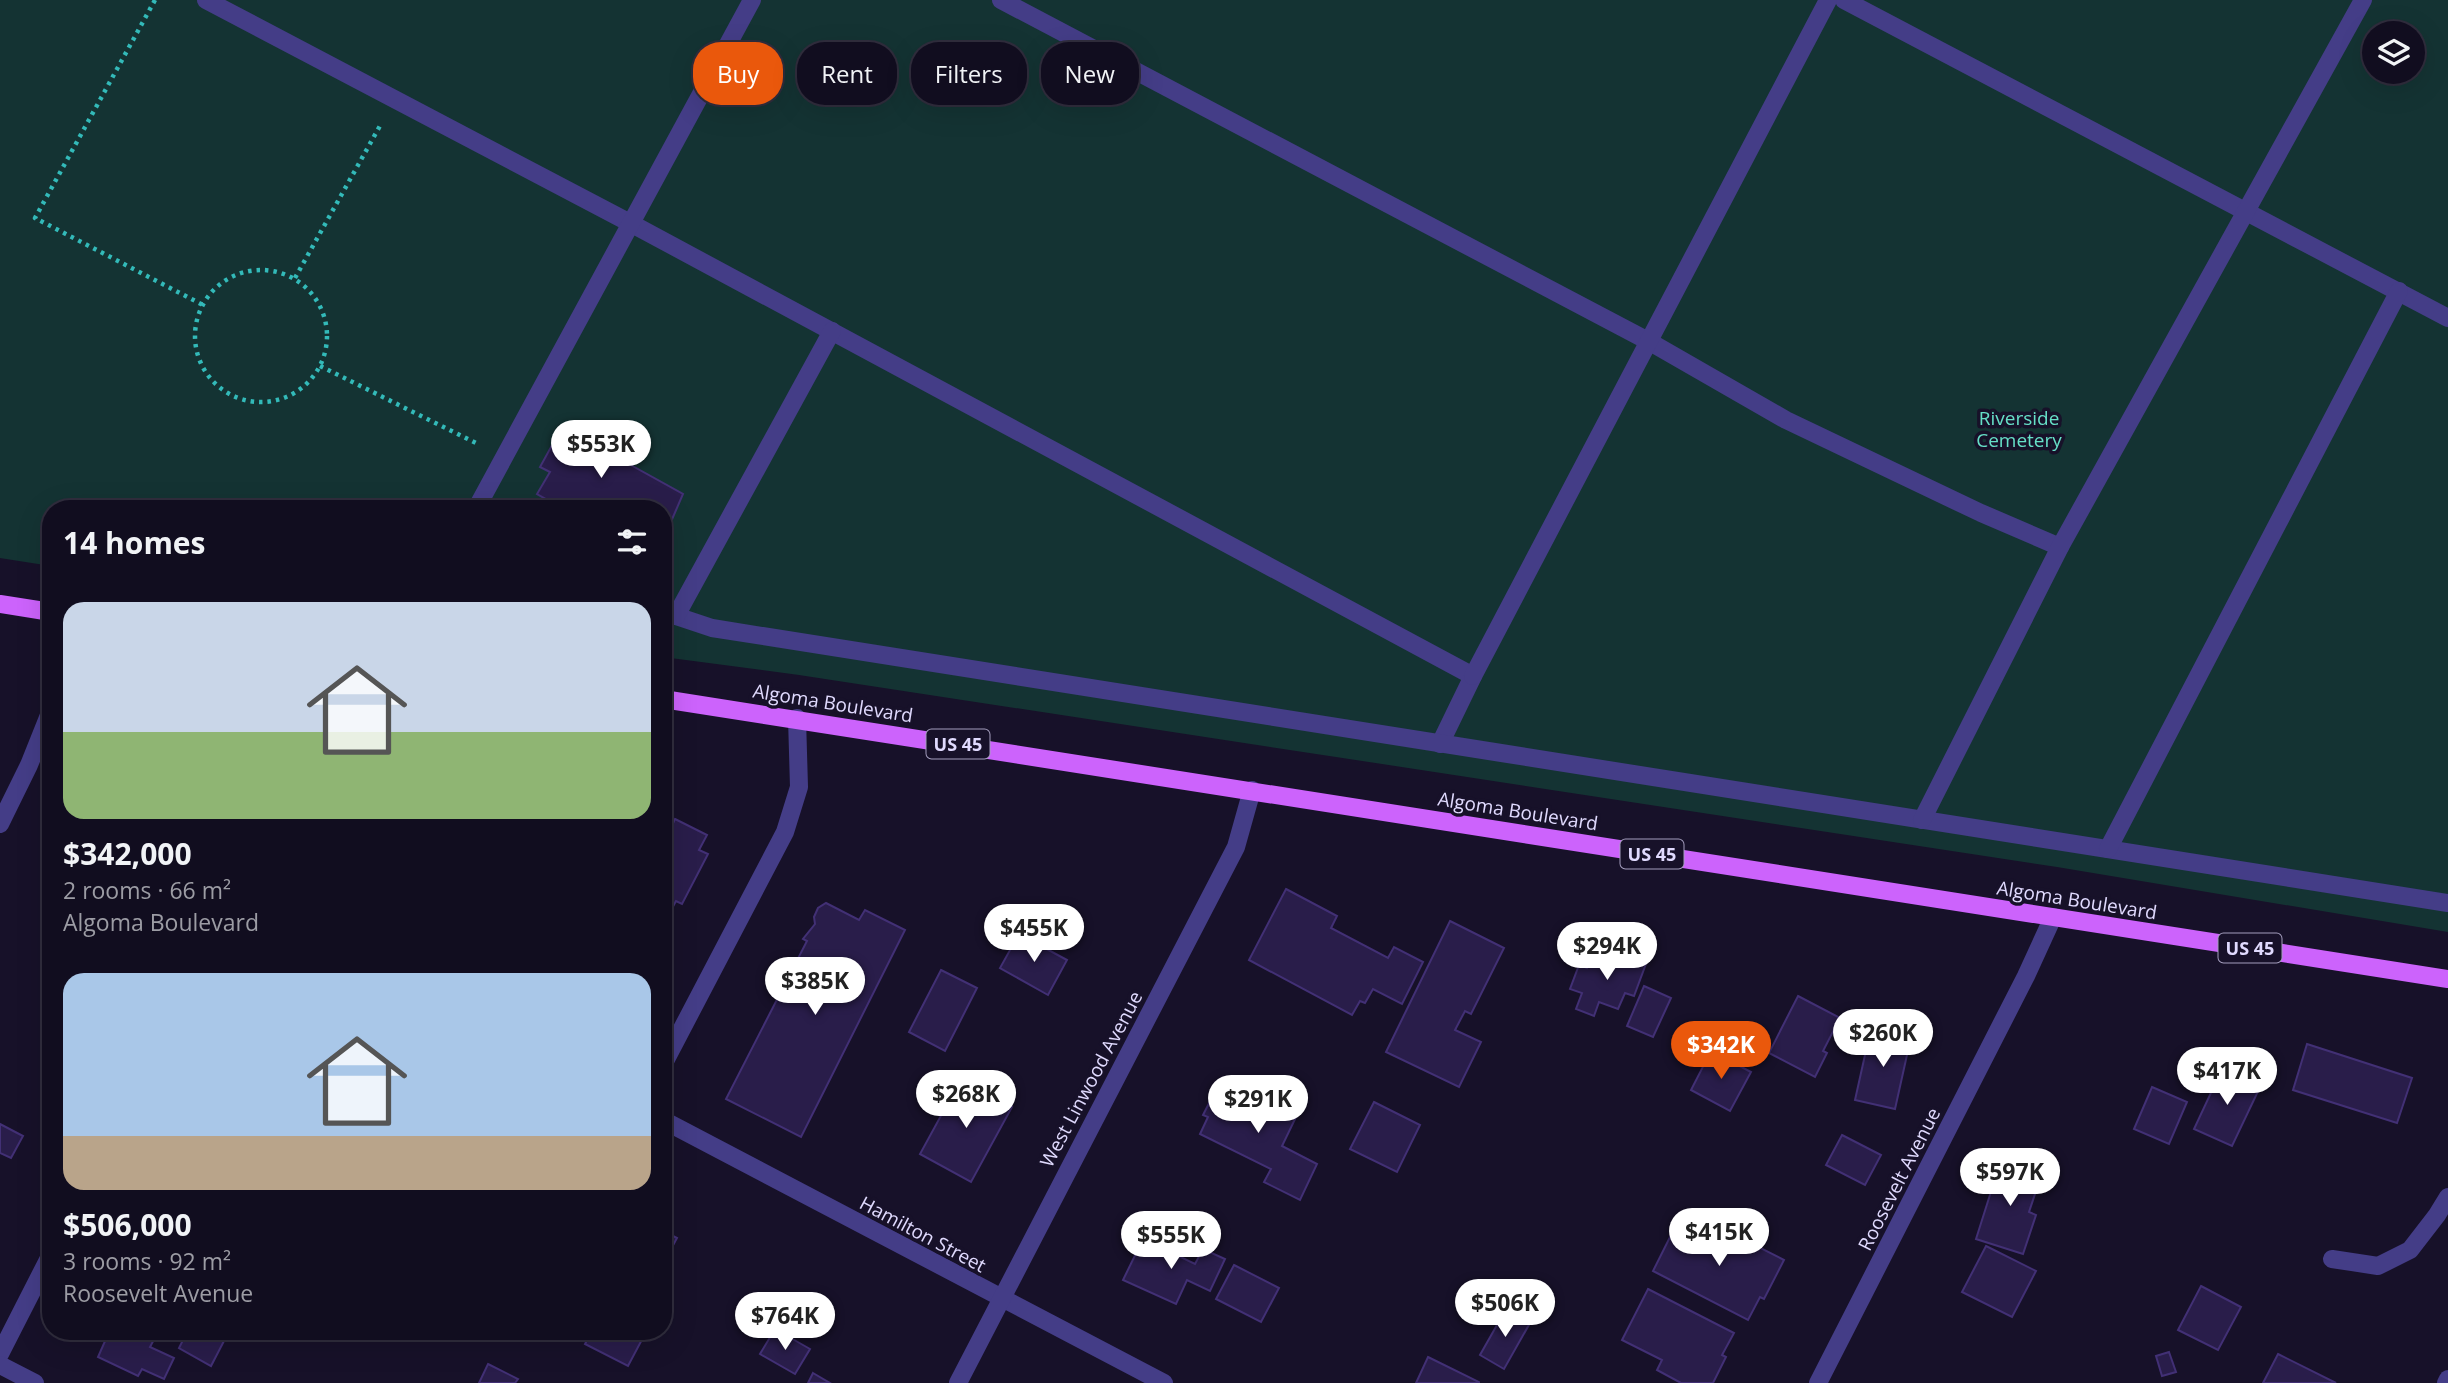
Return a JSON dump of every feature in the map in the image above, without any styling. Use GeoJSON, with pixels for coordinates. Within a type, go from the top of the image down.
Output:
{"type":"FeatureCollection","features":[{"type":"Feature","properties":{"kind":"main road"},"geometry":{"type":"LineString","coordinates":[[0,604],[42,611]]}},
{"type":"Feature","properties":{"kind":"main road","name":"Algoma Boulevard"},"geometry":{"type":"LineString","coordinates":[[672,700],[2448,979]]}},
{"type":"Feature","properties":{"kind":"street"},"geometry":{"type":"LineString","coordinates":[[206,0],[632,224],[1473,676]]}},
{"type":"Feature","properties":{"kind":"street"},"geometry":{"type":"LineString","coordinates":[[481,500],[752,0]]}},
{"type":"Feature","properties":{"kind":"street"},"geometry":{"type":"LineString","coordinates":[[1001,0],[1650,342],[1786,420],[1981,513],[2060,547]]}},
{"type":"Feature","properties":{"kind":"street"},"geometry":{"type":"LineString","coordinates":[[1440,744],[1473,676],[1828,0]]}},
{"type":"Feature","properties":{"kind":"street"},"geometry":{"type":"LineString","coordinates":[[1844,0],[2448,318]]}},
{"type":"Feature","properties":{"kind":"street"},"geometry":{"type":"LineString","coordinates":[[1922,820],[2060,547],[2363,0]]}},
{"type":"Feature","properties":{"kind":"street"},"geometry":{"type":"LineString","coordinates":[[2108,849],[2399,291]]}},
{"type":"Feature","properties":{"kind":"street"},"geometry":{"type":"LineString","coordinates":[[672,611],[832,331]]}},
{"type":"Feature","properties":{"kind":"street"},"geometry":{"type":"LineString","coordinates":[[672,617],[712,628],[2448,903]]}},
{"type":"Feature","properties":{"kind":"street"},"geometry":{"type":"LineString","coordinates":[[672,1048],[785,832],[799,787],[797,718]]}},
{"type":"Feature","properties":{"kind":"street"},"geometry":{"type":"LineString","coordinates":[[0,824],[42,732]]}},
{"type":"Feature","properties":{"kind":"street","name":"West Linwood Avenue"},"geometry":{"type":"LineString","coordinates":[[958,1383],[1236,847],[1252,790]]}},
{"type":"Feature","properties":{"kind":"street","name":"Roosevelt Avenue"},"geometry":{"type":"LineString","coordinates":[[1818,1383],[2026,976],[2053,917]]}},
{"type":"Feature","properties":{"kind":"street","name":"Hamilton Street"},"geometry":{"type":"LineString","coordinates":[[672,1125],[1164,1383]]}},
{"type":"Feature","properties":{"kind":"street"},"geometry":{"type":"LineString","coordinates":[[2332,1259],[2378,1266],[2410,1250],[2448,1197]]}},
{"type":"Feature","properties":{"kind":"street"},"geometry":{"type":"LineString","coordinates":[[0,1354],[42,1272]]}},
{"type":"Feature","properties":{"kind":"street"},"geometry":{"type":"LineString","coordinates":[[0,1365],[35,1383]]}},
{"type":"Feature","properties":{"kind":"path"},"geometry":{"type":"LineString","coordinates":[[155,0],[35,218],[203,305]]}},
{"type":"Feature","properties":{"kind":"path"},"geometry":{"type":"LineString","coordinates":[[295,278],[395,99]]}},
{"type":"Feature","properties":{"kind":"path"},"geometry":{"type":"LineString","coordinates":[[251,270],[274,270],[295,278],[310,291],[322,308],[327,327],[327,347],[320,366],[306,384],[288,397],[266,402],[243,399],[223,390],[208,374],[198,354],[196,332],[203,305],[212,290],[230,277],[251,270]]}},
{"type":"Feature","properties":{"kind":"path"},"geometry":{"type":"LineString","coordinates":[[320,366],[505,457]]}},
{"type":"Feature","properties":{"kind":"green space","name":"Riverside Cemetery"},"geometry":{"type":"Polygon","coordinates":[[[0,0],[2448,0],[2448,932],[2057,867],[799,675],[672,658],[672,500],[42,500],[42,565],[0,558],[0,0]]]}},
{"type":"Feature","properties":{"kind":"building"},"geometry":{"type":"Polygon","coordinates":[[[562,427],[683,494],[672,519],[672,500],[548,500],[537,494],[550,472],[540,467],[562,427]]]}},
{"type":"Feature","properties":{"kind":"building"},"geometry":{"type":"Polygon","coordinates":[[[675,819],[707,835],[699,850],[708,854],[682,904],[676,901],[672,908],[672,825],[675,819]]]}},
{"type":"Feature","properties":{"kind":"building"},"geometry":{"type":"Polygon","coordinates":[[[1286,889],[1337,916],[1331,928],[1388,958],[1394,947],[1423,962],[1402,1004],[1373,989],[1365,1003],[1360,1001],[1352,1015],[1249,960],[1286,889]]]}},
{"type":"Feature","properties":{"kind":"building"},"geometry":{"type":"Polygon","coordinates":[[[826,903],[859,920],[865,910],[905,930],[801,1137],[726,1099],[807,941],[803,939],[815,924],[814,917],[818,908],[826,903]]]}},
{"type":"Feature","properties":{"kind":"building"},"geometry":{"type":"Polygon","coordinates":[[[1450,921],[1504,948],[1471,1014],[1465,1011],[1455,1030],[1481,1042],[1459,1087],[1386,1052],[1450,921]]]}},
{"type":"Feature","properties":{"kind":"building"},"geometry":{"type":"Polygon","coordinates":[[[1019,934],[1067,960],[1048,995],[1000,968],[1019,934]]]}},
{"type":"Feature","properties":{"kind":"building"},"geometry":{"type":"Polygon","coordinates":[[[1626,953],[1647,961],[1634,996],[1625,993],[1618,1009],[1599,1002],[1594,1016],[1576,1009],[1582,993],[1570,989],[1579,965],[1587,968],[1593,954],[1621,964],[1626,953]]]}},
{"type":"Feature","properties":{"kind":"building"},"geometry":{"type":"Polygon","coordinates":[[[941,970],[977,988],[945,1051],[909,1032],[941,970]]]}},
{"type":"Feature","properties":{"kind":"building"},"geometry":{"type":"Polygon","coordinates":[[[1644,986],[1671,998],[1653,1037],[1627,1026],[1644,986]]]}},
{"type":"Feature","properties":{"kind":"building"},"geometry":{"type":"Polygon","coordinates":[[[1798,996],[1840,1018],[1823,1051],[1827,1053],[1815,1077],[1769,1053],[1798,996]]]}},
{"type":"Feature","properties":{"kind":"building"},"geometry":{"type":"Polygon","coordinates":[[[1878,1025],[1899,1029],[1896,1042],[1909,1046],[1895,1109],[1855,1100],[1869,1037],[1875,1038],[1878,1025]]]}},
{"type":"Feature","properties":{"kind":"building"},"geometry":{"type":"Polygon","coordinates":[[[2307,1044],[2412,1078],[2397,1123],[2293,1090],[2307,1044]]]}},
{"type":"Feature","properties":{"kind":"building"},"geometry":{"type":"Polygon","coordinates":[[[1711,1051],[1751,1072],[1730,1111],[1691,1090],[1711,1051]]]}},
{"type":"Feature","properties":{"kind":"building"},"geometry":{"type":"Polygon","coordinates":[[[2223,1067],[2261,1085],[2232,1146],[2194,1129],[2223,1067]]]}},
{"type":"Feature","properties":{"kind":"building"},"geometry":{"type":"Polygon","coordinates":[[[1222,1078],[1297,1115],[1282,1146],[1317,1164],[1300,1200],[1264,1182],[1271,1169],[1200,1134],[1208,1117],[1203,1115],[1222,1078]]]}},
{"type":"Feature","properties":{"kind":"building"},"geometry":{"type":"Polygon","coordinates":[[[961,1079],[1012,1107],[971,1182],[920,1154],[961,1079]]]}},
{"type":"Feature","properties":{"kind":"building"},"geometry":{"type":"Polygon","coordinates":[[[2152,1087],[2187,1102],[2169,1144],[2134,1129],[2152,1087]]]}},
{"type":"Feature","properties":{"kind":"building"},"geometry":{"type":"Polygon","coordinates":[[[1374,1102],[1420,1125],[1397,1172],[1350,1149],[1374,1102]]]}},
{"type":"Feature","properties":{"kind":"building"},"geometry":{"type":"Polygon","coordinates":[[[0,1124],[23,1136],[11,1158],[0,1153],[0,1124]]]}},
{"type":"Feature","properties":{"kind":"building"},"geometry":{"type":"Polygon","coordinates":[[[1842,1135],[1881,1155],[1865,1185],[1826,1165],[1842,1135]]]}},
{"type":"Feature","properties":{"kind":"building"},"geometry":{"type":"Polygon","coordinates":[[[2001,1160],[2042,1173],[2029,1212],[2036,1215],[2023,1254],[1976,1239],[2001,1160]]]}},
{"type":"Feature","properties":{"kind":"building"},"geometry":{"type":"Polygon","coordinates":[[[1679,1219],[1727,1244],[1733,1234],[1784,1260],[1764,1299],[1760,1297],[1748,1320],[1653,1271],[1679,1219]]]}},
{"type":"Feature","properties":{"kind":"building"},"geometry":{"type":"Polygon","coordinates":[[[1143,1239],[1195,1264],[1203,1249],[1225,1259],[1210,1291],[1187,1280],[1176,1304],[1123,1280],[1143,1239]]]}},
{"type":"Feature","properties":{"kind":"building"},"geometry":{"type":"Polygon","coordinates":[[[1986,1246],[2036,1271],[2012,1317],[1962,1292],[1986,1246]]]}},
{"type":"Feature","properties":{"kind":"building"},"geometry":{"type":"Polygon","coordinates":[[[1234,1265],[1279,1288],[1261,1322],[1216,1299],[1234,1265]]]}},
{"type":"Feature","properties":{"kind":"building"},"geometry":{"type":"Polygon","coordinates":[[[2201,1286],[2241,1307],[2218,1350],[2178,1330],[2201,1286]]]}},
{"type":"Feature","properties":{"kind":"building"},"geometry":{"type":"Polygon","coordinates":[[[1648,1289],[1734,1333],[1722,1355],[1726,1357],[1713,1383],[1681,1383],[1657,1370],[1662,1360],[1622,1340],[1648,1289]]]}},
{"type":"Feature","properties":{"kind":"building"},"geometry":{"type":"Polygon","coordinates":[[[1506,1309],[1530,1323],[1504,1369],[1480,1355],[1506,1309]]]}},
{"type":"Feature","properties":{"kind":"building"},"geometry":{"type":"Polygon","coordinates":[[[775,1329],[810,1349],[795,1374],[760,1354],[775,1329]]]}},
{"type":"Feature","properties":{"kind":"building"},"geometry":{"type":"Polygon","coordinates":[[[105,1340],[154,1340],[150,1347],[174,1358],[164,1379],[142,1369],[138,1376],[98,1357],[105,1340]]]}},
{"type":"Feature","properties":{"kind":"building"},"geometry":{"type":"Polygon","coordinates":[[[183,1340],[224,1341],[211,1366],[179,1348],[183,1340]]]}},
{"type":"Feature","properties":{"kind":"building"},"geometry":{"type":"Polygon","coordinates":[[[587,1340],[642,1340],[628,1366],[585,1344],[587,1340]]]}},
{"type":"Feature","properties":{"kind":"building"},"geometry":{"type":"Polygon","coordinates":[[[2169,1352],[2176,1372],[2162,1376],[2156,1356],[2169,1352]]]}},
{"type":"Feature","properties":{"kind":"building"},"geometry":{"type":"Polygon","coordinates":[[[2278,1354],[2336,1383],[2263,1383],[2278,1354]]]}},
{"type":"Feature","properties":{"kind":"building"},"geometry":{"type":"Polygon","coordinates":[[[1428,1357],[1479,1382],[1479,1383],[1416,1383],[1428,1357]]]}},
{"type":"Feature","properties":{"kind":"building"},"geometry":{"type":"Polygon","coordinates":[[[488,1364],[518,1379],[515,1383],[479,1383],[488,1364]]]}},
{"type":"Feature","properties":{"kind":"building"},"geometry":{"type":"Polygon","coordinates":[[[813,1373],[830,1383],[808,1383],[813,1373]]]}}]}
